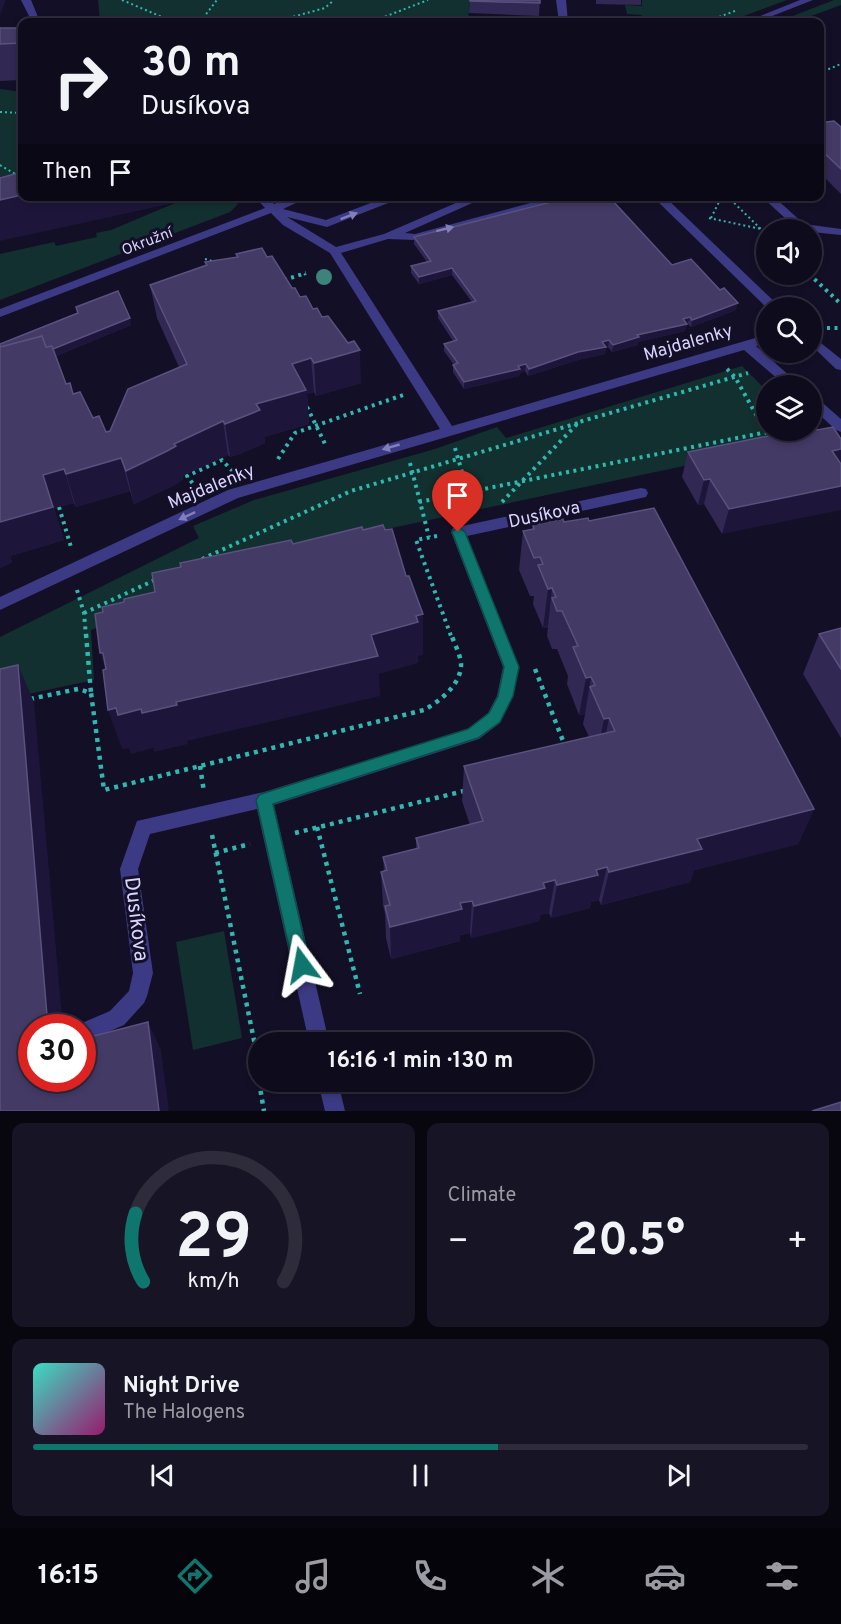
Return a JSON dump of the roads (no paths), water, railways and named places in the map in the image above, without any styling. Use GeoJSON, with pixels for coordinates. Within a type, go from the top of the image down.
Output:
{"type":"FeatureCollection","features":[{"type":"Feature","properties":{"kind":"street"},"geometry":{"type":"LineString","coordinates":[[561,0],[563,18]]}},
{"type":"Feature","properties":{"kind":"street"},"geometry":{"type":"LineString","coordinates":[[761,18],[808,0]]}},
{"type":"Feature","properties":{"kind":"street"},"geometry":{"type":"LineString","coordinates":[[27,1],[34,18]]}},
{"type":"Feature","properties":{"kind":"street"},"geometry":{"type":"LineString","coordinates":[[265,201],[286,223],[334,251],[448,431]]}},
{"type":"Feature","properties":{"kind":"street","name":"Okružní"},"geometry":{"type":"LineString","coordinates":[[0,313],[293,201]]}},
{"type":"Feature","properties":{"kind":"street"},"geometry":{"type":"LineString","coordinates":[[273,209],[327,224],[388,201]]}},
{"type":"Feature","properties":{"kind":"street"},"geometry":{"type":"LineString","coordinates":[[334,251],[388,236],[471,201]]}},
{"type":"Feature","properties":{"kind":"street"},"geometry":{"type":"LineString","coordinates":[[388,236],[415,237],[552,201]]}},
{"type":"Feature","properties":{"kind":"street"},"geometry":{"type":"LineString","coordinates":[[662,201],[763,297]]}},
{"type":"Feature","properties":{"kind":"street"},"geometry":{"type":"LineString","coordinates":[[772,201],[801,226],[841,232]]}},
{"type":"Feature","properties":{"kind":"street","name":"Majdalenky"},"geometry":{"type":"LineString","coordinates":[[0,604],[233,494],[756,342]]}},
{"type":"Feature","properties":{"kind":"street"},"geometry":{"type":"LineString","coordinates":[[747,345],[783,375]]}},
{"type":"Feature","properties":{"kind":"street"},"geometry":{"type":"LineString","coordinates":[[822,349],[841,366]]}},
{"type":"Feature","properties":{"kind":"street"},"geometry":{"type":"LineString","coordinates":[[822,410],[841,427]]}},
{"type":"Feature","properties":{"kind":"street","name":"Dusíkova"},"geometry":{"type":"LineString","coordinates":[[96,1027],[117,1018],[137,996],[143,973],[129,869],[143,827],[264,800],[473,734],[494,718],[505,696],[511,667],[458,532],[641,493]]}},
{"type":"Feature","properties":{"kind":"street"},"geometry":{"type":"LineString","coordinates":[[264,800],[317,1032]]}},
{"type":"Feature","properties":{"kind":"street"},"geometry":{"type":"LineString","coordinates":[[330,1092],[335,1111]]}}]}
